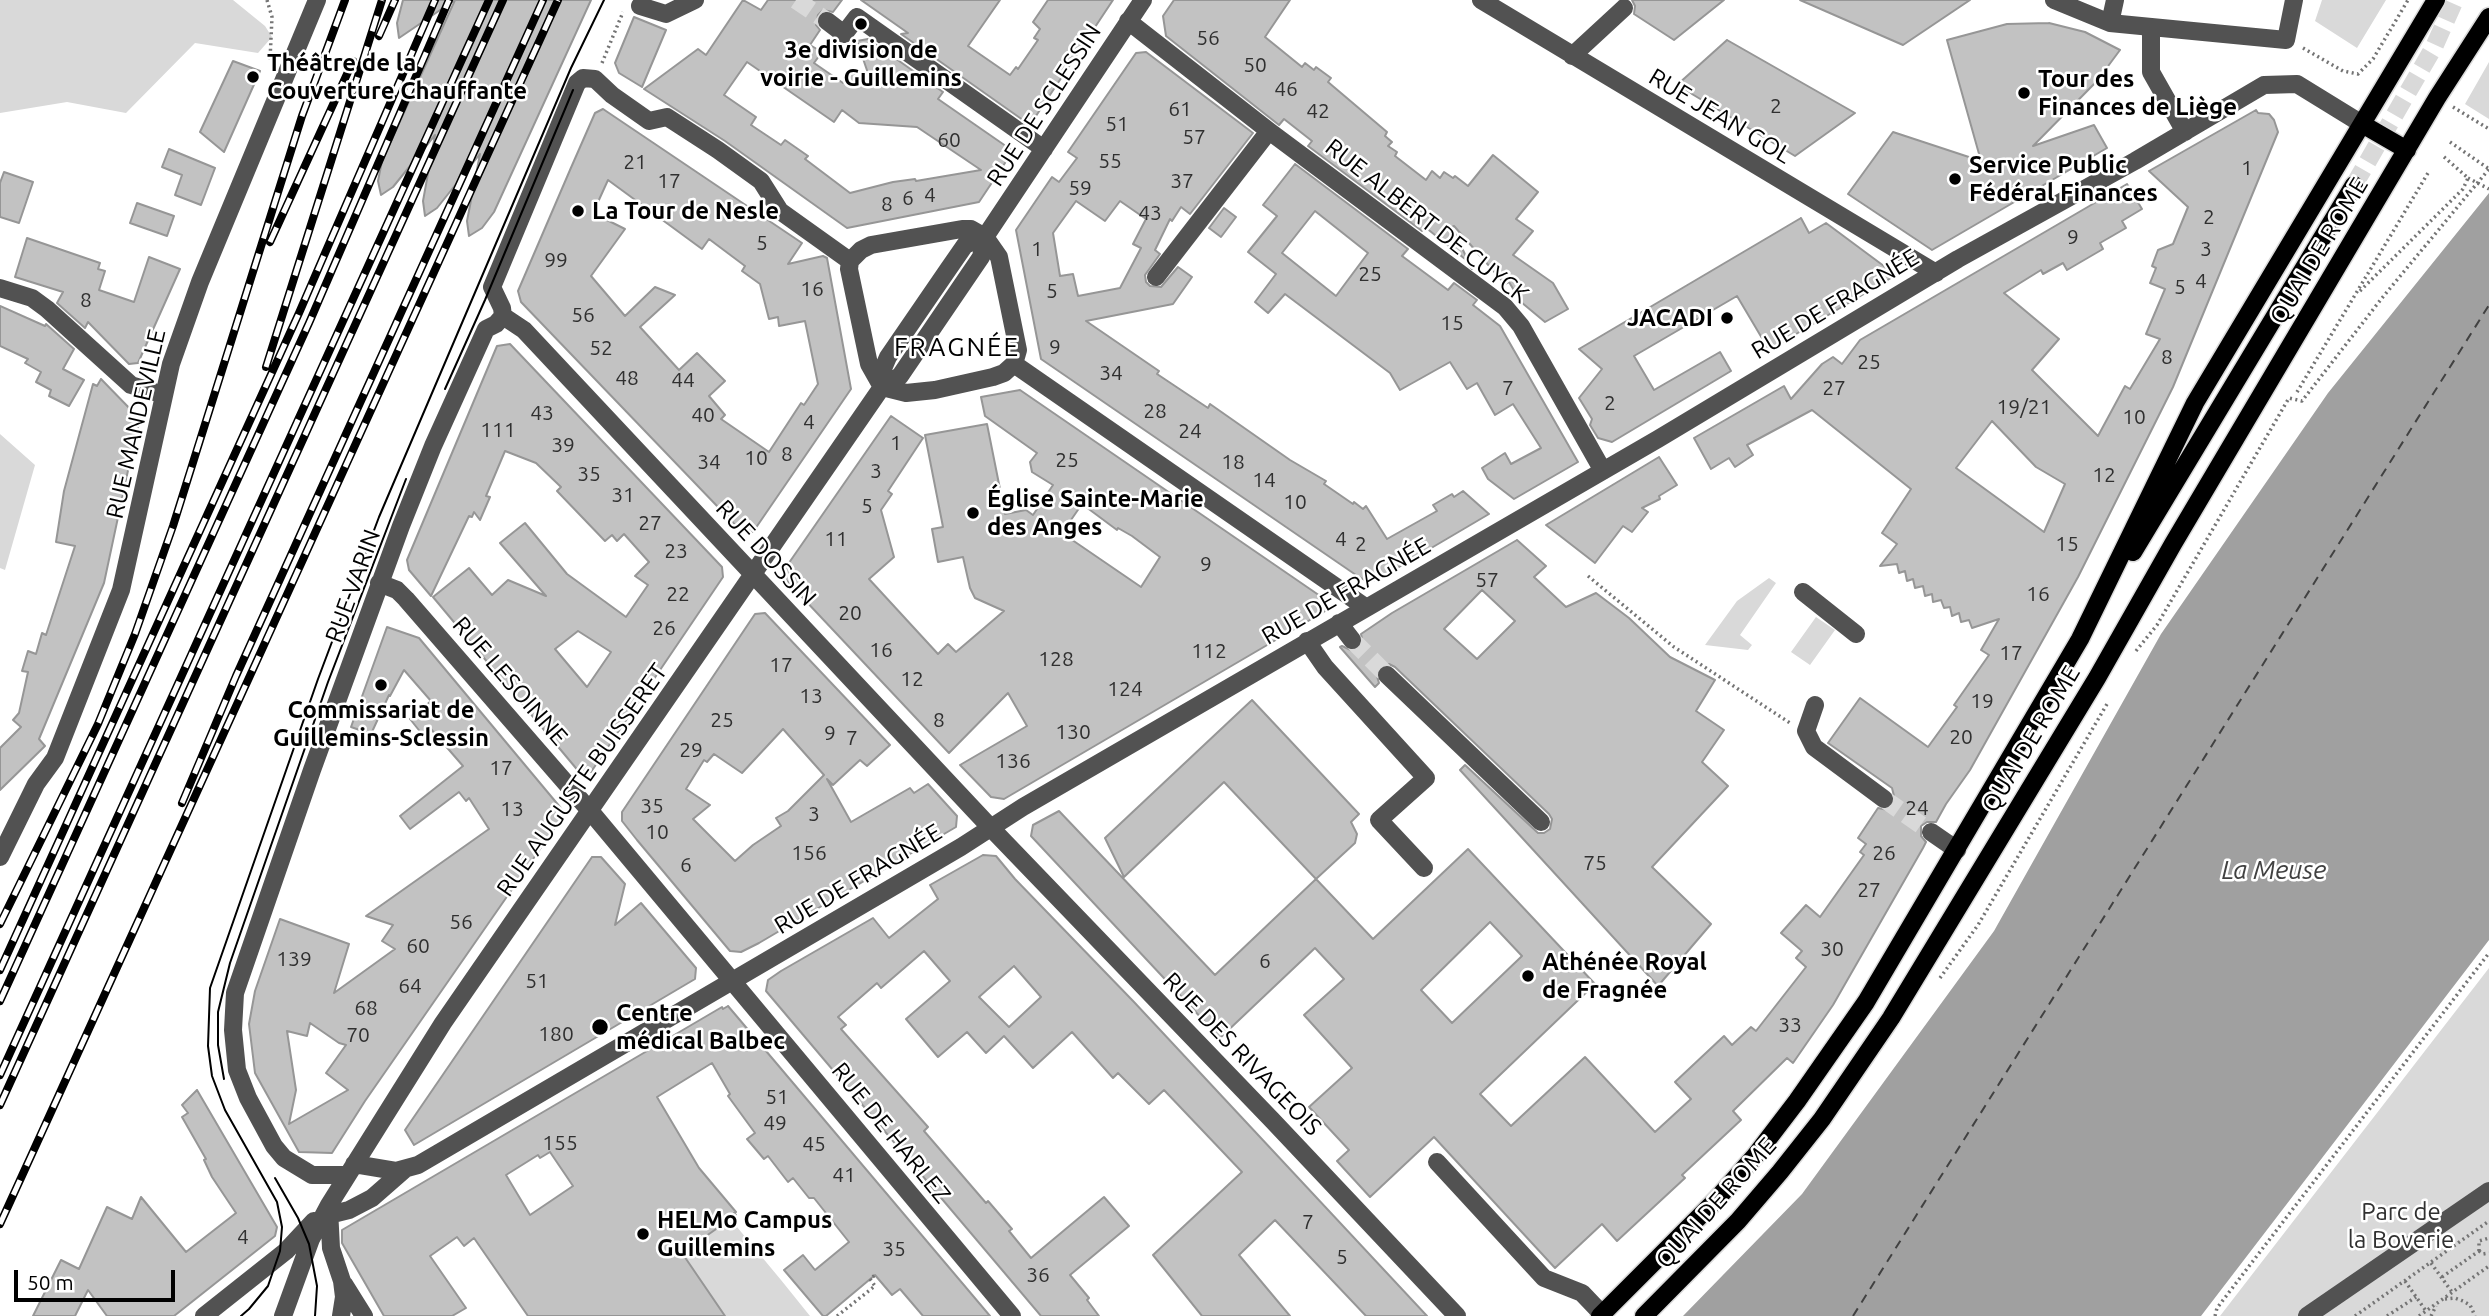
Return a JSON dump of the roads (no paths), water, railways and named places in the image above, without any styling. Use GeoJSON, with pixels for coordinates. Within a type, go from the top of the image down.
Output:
{"type":"FeatureCollection","features":[{"type":"Feature","properties":{"kind":"main road","name":"QUAI DE ROME"},"geometry":{"type":"LineString","coordinates":[[2094,614],[2195,403],[2437,0]]}},
{"type":"Feature","properties":{"kind":"main road","name":"QUAI DE ROME"},"geometry":{"type":"LineString","coordinates":[[1644,1316],[1729,1230],[1780,1172],[1822,1119],[1891,1018],[2097,678],[2437,99],[2489,17]]}},
{"type":"Feature","properties":{"kind":"main road"},"geometry":{"type":"LineString","coordinates":[[2362,124],[2407,150]]}},
{"type":"Feature","properties":{"kind":"main road","name":"QUAI DE ROME"},"geometry":{"type":"LineString","coordinates":[[1601,1315],[1717,1200],[1789,1112],[1866,1002],[2094,614],[2163,507],[2354,185]]}},
{"type":"Feature","properties":{"kind":"street","name":"RUE MANDEVILLE"},"geometry":{"type":"LineString","coordinates":[[0,857],[36,784],[55,758],[121,590],[171,365],[200,282],[317,0]]}},
{"type":"Feature","properties":{"kind":"street"},"geometry":{"type":"LineString","coordinates":[[631,8],[666,14],[695,0]]}},
{"type":"Feature","properties":{"kind":"street","name":"RUE DE SCLESSIN"},"geometry":{"type":"LineString","coordinates":[[882,387],[900,376],[981,257],[985,237],[1143,0]]}},
{"type":"Feature","properties":{"kind":"street","name":"RUE JEAN GOL"},"geometry":{"type":"LineString","coordinates":[[1481,0],[1936,274]]}},
{"type":"Feature","properties":{"kind":"street"},"geometry":{"type":"LineString","coordinates":[[2054,0],[2110,23],[2286,40],[2294,0]]}},
{"type":"Feature","properties":{"kind":"street"},"geometry":{"type":"LineString","coordinates":[[2110,23],[2115,0]]}},
{"type":"Feature","properties":{"kind":"street"},"geometry":{"type":"LineString","coordinates":[[1572,56],[1624,8]]}},
{"type":"Feature","properties":{"kind":"street"},"geometry":{"type":"LineString","coordinates":[[827,21],[844,34],[858,17],[1044,149]]}},
{"type":"Feature","properties":{"kind":"street","name":"RUE ALBERT DE CUYCK"},"geometry":{"type":"LineString","coordinates":[[1128,21],[1269,131],[1505,307],[1521,326],[1603,471]]}},
{"type":"Feature","properties":{"kind":"street"},"geometry":{"type":"LineString","coordinates":[[2151,27],[2151,72],[2185,132]]}},
{"type":"Feature","properties":{"kind":"street"},"geometry":{"type":"LineString","coordinates":[[503,316],[492,287],[577,83],[583,78],[595,79],[612,95],[649,121],[667,117],[718,150],[761,181],[780,211],[850,261]]}},
{"type":"Feature","properties":{"kind":"street","name":"RUE DE FRAGNÉE"},"geometry":{"type":"LineString","coordinates":[[329,1210],[349,1210],[372,1198],[404,1170],[418,1165],[1307,641],[2264,85],[2297,84],[2362,124]]}},
{"type":"Feature","properties":{"kind":"street"},"geometry":{"type":"LineString","coordinates":[[1156,277],[1269,131]]}},
{"type":"Feature","properties":{"kind":"street"},"geometry":{"type":"LineString","coordinates":[[971,229],[985,237],[999,257],[1018,350],[1014,364],[1004,373],[993,377],[935,390],[906,393],[882,387],[869,364],[849,269],[850,261],[871,245],[949,231],[971,229]]}},
{"type":"Feature","properties":{"kind":"street"},"geometry":{"type":"LineString","coordinates":[[0,288],[32,298],[47,309],[131,385],[164,395]]}},
{"type":"Feature","properties":{"kind":"street","name":"RUE DOSSIN"},"geometry":{"type":"LineString","coordinates":[[503,316],[524,330],[990,827]]}},
{"type":"Feature","properties":{"kind":"street","name":"RUE VARIN"},"geometry":{"type":"LineString","coordinates":[[350,1170],[312,1175],[284,1157],[274,1146],[248,1098],[237,1070],[233,1013],[242,970],[379,583],[433,446],[486,329],[496,324],[503,316]]}},
{"type":"Feature","properties":{"kind":"street"},"geometry":{"type":"LineString","coordinates":[[1014,364],[1366,607]]}},
{"type":"Feature","properties":{"kind":"street","name":"RUE AUGUSTE BUISSERET"},"geometry":{"type":"LineString","coordinates":[[329,1210],[350,1170],[443,1023],[882,387]]}},
{"type":"Feature","properties":{"kind":"street","name":"RUE LESOINNE"},"geometry":{"type":"LineString","coordinates":[[379,583],[397,590],[407,599],[733,980]]}},
{"type":"Feature","properties":{"kind":"street"},"geometry":{"type":"LineString","coordinates":[[1803,592],[1856,634]]}},
{"type":"Feature","properties":{"kind":"street"},"geometry":{"type":"LineString","coordinates":[[1339,623],[1352,640]]}},
{"type":"Feature","properties":{"kind":"street"},"geometry":{"type":"LineString","coordinates":[[1307,641],[1325,667],[1426,778],[1378,820],[1424,868]]}},
{"type":"Feature","properties":{"kind":"street"},"geometry":{"type":"LineString","coordinates":[[1387,675],[1541,822]]}},
{"type":"Feature","properties":{"kind":"street"},"geometry":{"type":"LineString","coordinates":[[1815,705],[1806,731],[1814,747],[1884,799]]}},
{"type":"Feature","properties":{"kind":"street","name":"RUE DES RIVAGEOIS"},"geometry":{"type":"LineString","coordinates":[[990,827],[1457,1316]]}},
{"type":"Feature","properties":{"kind":"street"},"geometry":{"type":"LineString","coordinates":[[1931,832],[1957,850]]}},
{"type":"Feature","properties":{"kind":"street","name":"RUE DE HARLEZ"},"geometry":{"type":"LineString","coordinates":[[733,980],[1012,1316]]}},
{"type":"Feature","properties":{"kind":"street"},"geometry":{"type":"LineString","coordinates":[[1437,1163],[1544,1278],[1582,1293],[1601,1315]]}},
{"type":"Feature","properties":{"kind":"street"},"geometry":{"type":"LineString","coordinates":[[350,1170],[404,1170]]}},
{"type":"Feature","properties":{"kind":"street"},"geometry":{"type":"LineString","coordinates":[[2307,1316],[2489,1191]]}},
{"type":"Feature","properties":{"kind":"street"},"geometry":{"type":"LineString","coordinates":[[329,1210],[331,1248],[342,1280],[344,1297],[341,1316]]}},
{"type":"Feature","properties":{"kind":"street"},"geometry":{"type":"LineString","coordinates":[[204,1316],[286,1251],[329,1210]]}},
{"type":"Feature","properties":{"kind":"street"},"geometry":{"type":"LineString","coordinates":[[283,1316],[311,1239],[329,1210]]}},
{"type":"Feature","properties":{"kind":"street"},"geometry":{"type":"LineString","coordinates":[[342,1280],[364,1316]]}},
{"type":"Feature","properties":{"kind":"water","name":"La Meuse"},"geometry":{"type":"Polygon","coordinates":[[[2489,193],[2489,940],[2201,1316],[1683,1316],[1802,1194],[1994,931],[2161,634],[2328,393],[2489,193]]]}},
{"type":"Feature","properties":{"kind":"tunnel"},"geometry":{"type":"LineString","coordinates":[[796,0],[827,21]]}},
{"type":"Feature","properties":{"kind":"tunnel"},"geometry":{"type":"LineString","coordinates":[[2354,185],[2434,47],[2455,0]]}},
{"type":"Feature","properties":{"kind":"tunnel"},"geometry":{"type":"LineString","coordinates":[[1352,640],[1387,675]]}},
{"type":"Feature","properties":{"kind":"tunnel"},"geometry":{"type":"LineString","coordinates":[[1884,799],[1931,832]]}},
{"type":"Feature","properties":{"kind":"tram line"},"geometry":{"type":"LineString","coordinates":[[241,1316],[268,1286],[280,1251],[282,1227],[277,1202],[225,1110],[212,1076],[208,1046],[210,988],[318,679],[379,517],[571,68],[604,0]]}},
{"type":"Feature","properties":{"kind":"tram line"},"geometry":{"type":"LineString","coordinates":[[445,389],[573,90]]}},
{"type":"Feature","properties":{"kind":"tram line"},"geometry":{"type":"LineString","coordinates":[[224,1079],[218,1045],[218,1012],[230,963],[328,682],[406,479]]}},
{"type":"Feature","properties":{"kind":"tram line"},"geometry":{"type":"LineString","coordinates":[[275,1178],[298,1218],[309,1244],[317,1286],[315,1316]]}},
{"type":"Feature","properties":{"kind":"railway"},"geometry":{"type":"LineString","coordinates":[[0,924],[98,724],[135,634],[173,526],[302,116],[345,0]]}},
{"type":"Feature","properties":{"kind":"railway"},"geometry":{"type":"LineString","coordinates":[[266,367],[382,0]]}},
{"type":"Feature","properties":{"kind":"railway"},"geometry":{"type":"LineString","coordinates":[[379,36],[395,0]]}},
{"type":"Feature","properties":{"kind":"railway"},"geometry":{"type":"LineString","coordinates":[[0,970],[299,313],[435,0]]}},
{"type":"Feature","properties":{"kind":"railway"},"geometry":{"type":"LineString","coordinates":[[0,1001],[309,323],[449,0]]}},
{"type":"Feature","properties":{"kind":"railway"},"geometry":{"type":"LineString","coordinates":[[0,1075],[489,0]]}},
{"type":"Feature","properties":{"kind":"railway"},"geometry":{"type":"LineString","coordinates":[[0,1105],[503,0]]}},
{"type":"Feature","properties":{"kind":"railway"},"geometry":{"type":"LineString","coordinates":[[182,803],[236,676],[543,0]]}},
{"type":"Feature","properties":{"kind":"railway"},"geometry":{"type":"LineString","coordinates":[[0,1224],[558,0]]}},
{"type":"Feature","properties":{"kind":"railway"},"geometry":{"type":"LineString","coordinates":[[270,242],[353,61]]}},
{"type":"Feature","properties":{"kind":"place","name":"3e division de voirie - Guillemins"},"geometry":{"type":"Point","coordinates":[861,24]}},
{"type":"Feature","properties":{"kind":"place","name":"Théâtre de la Couverture Chauffante"},"geometry":{"type":"Point","coordinates":[253,77]}},
{"type":"Feature","properties":{"kind":"place","name":"Tour des Finances de Liège"},"geometry":{"type":"Point","coordinates":[2024,93]}},
{"type":"Feature","properties":{"kind":"place","name":"Service Public Fédéral Finances"},"geometry":{"type":"Point","coordinates":[1955,179]}},
{"type":"Feature","properties":{"kind":"place","name":"La Tour de Nesle"},"geometry":{"type":"Point","coordinates":[578,211]}},
{"type":"Feature","properties":{"kind":"place","name":"JACADI"},"geometry":{"type":"Point","coordinates":[1727,318]}},
{"type":"Feature","properties":{"kind":"place","name":"Église Sainte-Marie des Anges"},"geometry":{"type":"Point","coordinates":[973,513]}},
{"type":"Feature","properties":{"kind":"place","name":"Commissariat de Guillemins-Sclessin"},"geometry":{"type":"Point","coordinates":[381,685]}},
{"type":"Feature","properties":{"kind":"place","name":"Athénée Royal de Fragnée"},"geometry":{"type":"Point","coordinates":[1528,976]}},
{"type":"Feature","properties":{"kind":"place","name":"Centre médical Balbec"},"geometry":{"type":"Point","coordinates":[600,1027]}},
{"type":"Feature","properties":{"kind":"place","name":"HELMo Campus Guillemins"},"geometry":{"type":"Point","coordinates":[643,1234]}},
{"type":"Feature","properties":{"kind":"district","name":"FRAGNÉE"},"geometry":{"type":"Point","coordinates":[957,347]}},
{"type":"Feature","properties":{"kind":"park label","name":"Parc de la Boverie"},"geometry":{"type":"Point","coordinates":[2401,1226]}}]}
